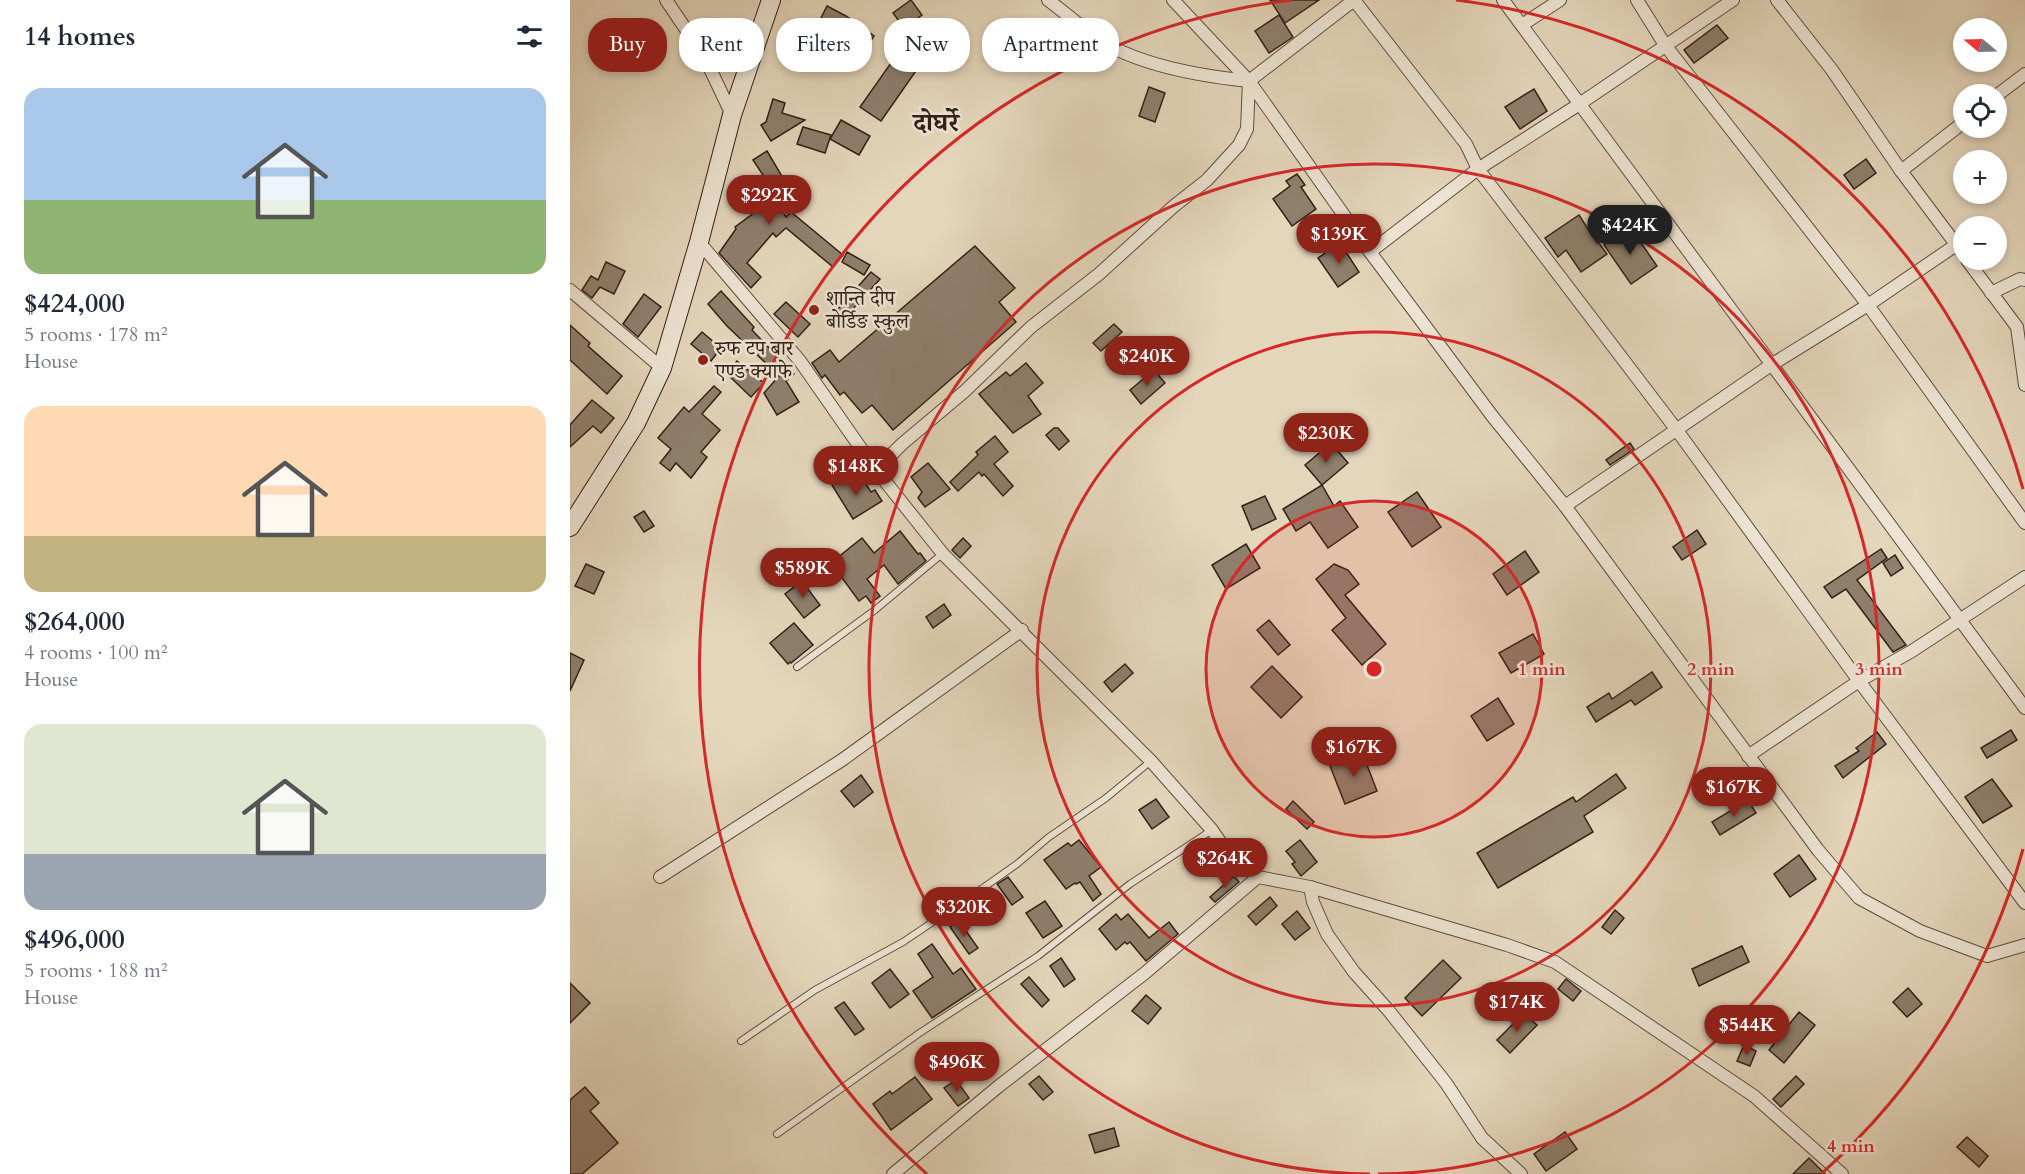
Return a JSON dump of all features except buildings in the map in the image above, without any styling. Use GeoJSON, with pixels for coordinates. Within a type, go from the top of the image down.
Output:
{"type":"FeatureCollection","features":[{"type":"Feature","properties":{"kind":"main road"},"geometry":{"type":"LineString","coordinates":[[570,527],[636,423],[662,369],[699,242],[732,115],[771,0]]}},
{"type":"Feature","properties":{"kind":"street"},"geometry":{"type":"LineString","coordinates":[[666,0],[704,56],[732,115]]}},
{"type":"Feature","properties":{"kind":"street"},"geometry":{"type":"LineString","coordinates":[[1048,0],[1097,38],[1141,59],[1202,76],[1249,81],[1354,0],[1466,144],[1478,169],[1677,429],[1859,681],[2025,903]]}},
{"type":"Feature","properties":{"kind":"street"},"geometry":{"type":"LineString","coordinates":[[1173,0],[1249,81],[1370,252],[1492,417],[1565,506],[1818,850],[1859,898],[1920,931],[1987,956],[2025,945]]}},
{"type":"Feature","properties":{"kind":"street"},"geometry":{"type":"LineString","coordinates":[[1503,0],[1578,105],[2025,708]]}},
{"type":"Feature","properties":{"kind":"street"},"geometry":{"type":"LineString","coordinates":[[1522,25],[1560,0]]}},
{"type":"Feature","properties":{"kind":"street"},"geometry":{"type":"LineString","coordinates":[[1637,0],[1665,45],[1868,305],[2025,523]]}},
{"type":"Feature","properties":{"kind":"street"},"geometry":{"type":"LineString","coordinates":[[1370,252],[1478,169],[1578,105],[1733,0]]}},
{"type":"Feature","properties":{"kind":"street"},"geometry":{"type":"LineString","coordinates":[[1777,0],[1832,70],[1901,171],[1953,241]]}},
{"type":"Feature","properties":{"kind":"street"},"geometry":{"type":"LineString","coordinates":[[2007,88],[2025,74]]}},
{"type":"Feature","properties":{"kind":"street"},"geometry":{"type":"LineString","coordinates":[[876,470],[902,444],[965,391],[1031,327],[1100,274],[1174,206],[1207,180],[1239,145],[1247,129],[1249,81]]}},
{"type":"Feature","properties":{"kind":"street"},"geometry":{"type":"LineString","coordinates":[[1901,171],[1953,131]]}},
{"type":"Feature","properties":{"kind":"street"},"geometry":{"type":"LineString","coordinates":[[699,242],[800,361],[876,470],[943,554],[1022,630],[1151,761],[1212,831],[1229,855],[1258,877],[1310,887],[1507,945],[1555,962],[1754,1095],[1842,1174]]}},
{"type":"Feature","properties":{"kind":"street"},"geometry":{"type":"LineString","coordinates":[[1565,506],[1771,365],[1953,254]]}},
{"type":"Feature","properties":{"kind":"street"},"geometry":{"type":"LineString","coordinates":[[1974,270],[2017,327],[2025,385]]}},
{"type":"Feature","properties":{"kind":"street"},"geometry":{"type":"LineString","coordinates":[[1991,293],[2023,278]]}},
{"type":"Feature","properties":{"kind":"street"},"geometry":{"type":"LineString","coordinates":[[570,290],[662,369]]}},
{"type":"Feature","properties":{"kind":"street"},"geometry":{"type":"LineString","coordinates":[[1748,756],[1859,681],[1912,651],[2025,577]]}},
{"type":"Feature","properties":{"kind":"street"},"geometry":{"type":"LineString","coordinates":[[660,877],[842,760],[1022,630]]}},
{"type":"Feature","properties":{"kind":"street"},"geometry":{"type":"LineString","coordinates":[[893,1174],[999,1086],[1145,973],[1258,877]]}},
{"type":"Feature","properties":{"kind":"street"},"geometry":{"type":"LineString","coordinates":[[1310,887],[1313,902],[1327,934],[1354,972],[1389,1011],[1446,1083],[1482,1138],[1521,1174]]}},
{"type":"Feature","properties":{"kind":"lane"},"geometry":{"type":"LineString","coordinates":[[796,667],[875,610],[943,554]]}},
{"type":"Feature","properties":{"kind":"lane"},"geometry":{"type":"LineString","coordinates":[[741,1041],[815,990],[903,942],[951,910],[1106,798],[1151,761]]}},
{"type":"Feature","properties":{"kind":"lane"},"geometry":{"type":"LineString","coordinates":[[777,1134],[921,1032],[1038,956],[1130,884],[1212,831]]}},
{"type":"Feature","properties":{"kind":"place","name":"शान्ति दीप बोर्डिङ स्कुल"},"geometry":{"type":"Point","coordinates":[814,310]}},
{"type":"Feature","properties":{"kind":"place","name":"रुफ टप बार एण्ड क्याफे"},"geometry":{"type":"Point","coordinates":[703,360]}},
{"type":"Feature","properties":{"kind":"district","name":"दोघर्रे"},"geometry":{"type":"Point","coordinates":[936,122]}}]}
